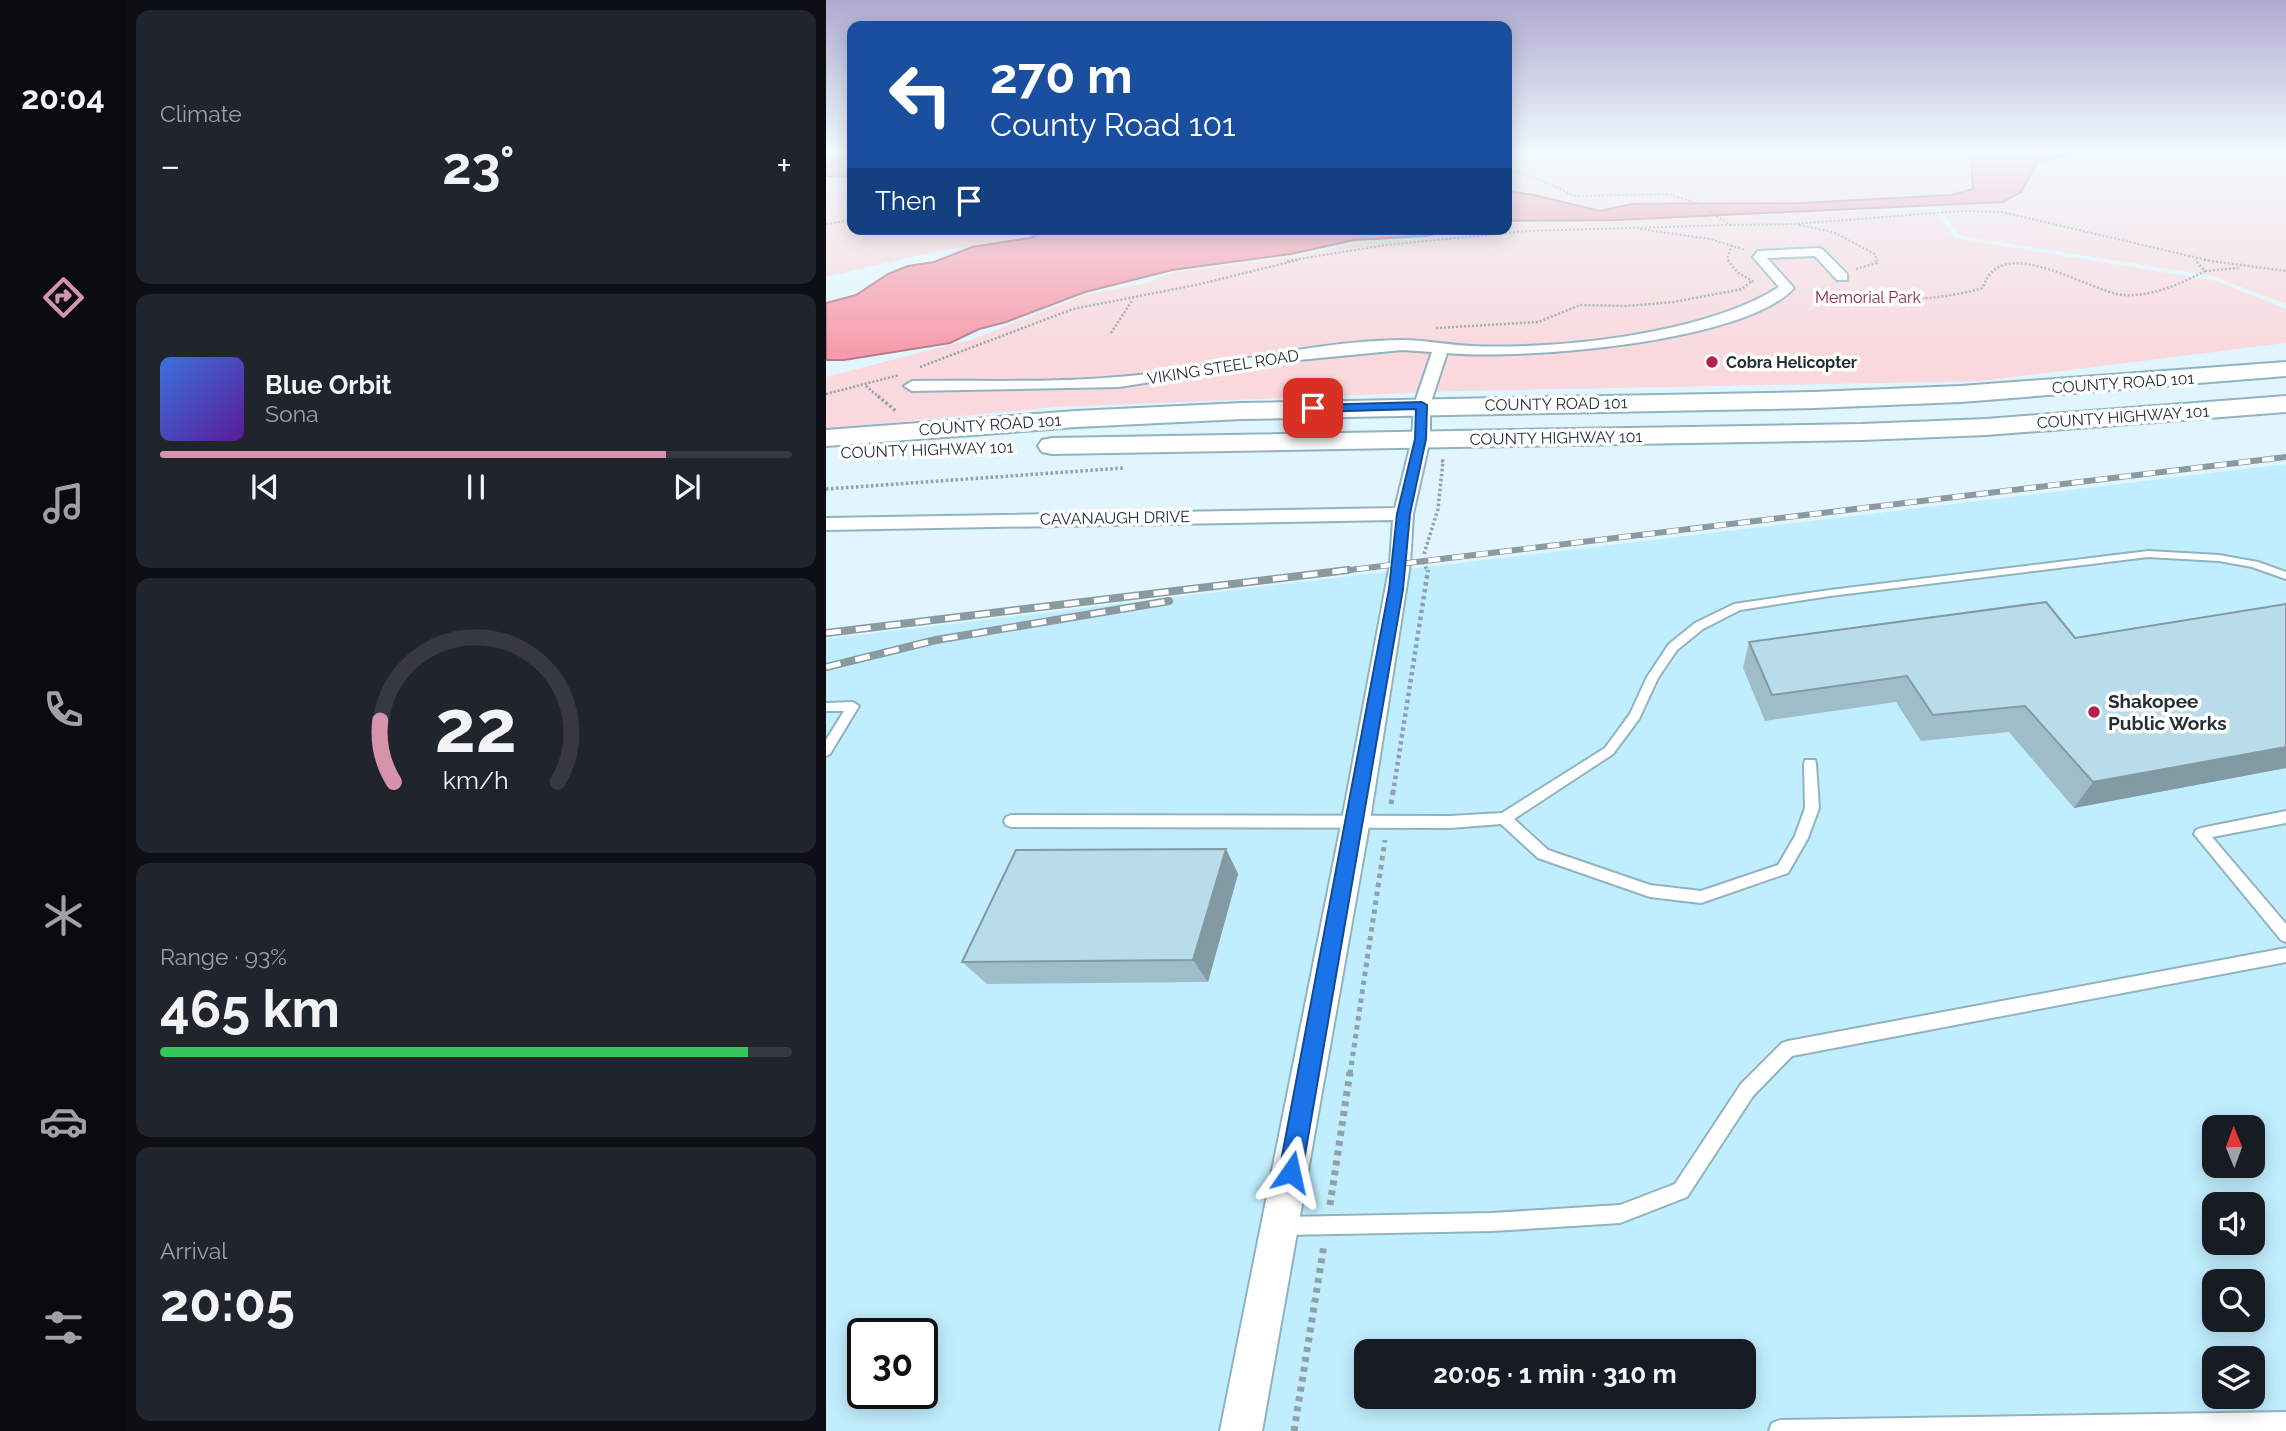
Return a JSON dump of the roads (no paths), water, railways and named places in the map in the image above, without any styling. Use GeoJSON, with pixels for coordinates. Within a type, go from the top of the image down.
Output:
{"type":"FeatureCollection","features":[{"type":"Feature","properties":{"kind":"main road","name":"COUNTY ROAD 101"},"geometry":{"type":"LineString","coordinates":[[826,438],[1100,418],[1422,405],[1878,398],[2120,384],[2286,369]]}},
{"type":"Feature","properties":{"kind":"main road","name":"COUNTY HIGHWAY 101"},"geometry":{"type":"LineString","coordinates":[[826,454],[1043,446],[1418,450],[1703,436],[1917,430],[2125,418],[2286,404]]}},
{"type":"Feature","properties":{"kind":"street","name":"VIKING STEEL ROAD"},"geometry":{"type":"LineString","coordinates":[[907,380],[1119,382],[1278,357],[1402,345],[1479,353],[1536,351],[1710,324],[1754,307],[1787,288],[1759,255],[1818,252],[1849,273]]}},
{"type":"Feature","properties":{"kind":"street"},"geometry":{"type":"LineString","coordinates":[[1248,1430],[1281,1226],[1400,564],[1403,514],[1418,450],[1422,405],[1440,356],[1440,348]]}},
{"type":"Feature","properties":{"kind":"street","name":"CAVANAUGH DRIVE"},"geometry":{"type":"LineString","coordinates":[[826,524],[1403,514]]}},
{"type":"Feature","properties":{"kind":"lane"},"geometry":{"type":"LineString","coordinates":[[1011,821],[1450,822],[1504,818],[1609,751],[1635,716],[1653,677],[1673,647],[1699,626],[1738,607],[2148,554],[2219,558],[2254,564],[2286,576]]}},
{"type":"Feature","properties":{"kind":"lane"},"geometry":{"type":"LineString","coordinates":[[826,707],[853,706],[826,751]]}},
{"type":"Feature","properties":{"kind":"lane"},"geometry":{"type":"LineString","coordinates":[[1504,818],[1543,854],[1650,891],[1701,897],[1783,869],[1801,838],[1811,808],[1810,764]]}},
{"type":"Feature","properties":{"kind":"lane"},"geometry":{"type":"LineString","coordinates":[[2286,817],[2202,834],[2286,935]]}},
{"type":"Feature","properties":{"kind":"lane"},"geometry":{"type":"LineString","coordinates":[[1281,1226],[1492,1222],[1620,1214],[1681,1191],[1747,1090],[1788,1049],[2286,955]]}},
{"type":"Feature","properties":{"kind":"lane"},"geometry":{"type":"LineString","coordinates":[[1780,1431],[2286,1423]]}},
{"type":"Feature","properties":{"kind":"railway"},"geometry":{"type":"LineString","coordinates":[[1333,572],[2286,457]]}},
{"type":"Feature","properties":{"kind":"railway"},"geometry":{"type":"LineString","coordinates":[[826,633],[1348,570]]}},
{"type":"Feature","properties":{"kind":"railway"},"geometry":{"type":"LineString","coordinates":[[826,667],[936,640],[1169,601]]}},
{"type":"Feature","properties":{"kind":"place","name":"Cobra Helicopter"},"geometry":{"type":"Point","coordinates":[1712,362]}},
{"type":"Feature","properties":{"kind":"place","name":"Shakopee Public Works"},"geometry":{"type":"Point","coordinates":[2094,712]}},
{"type":"Feature","properties":{"kind":"park label","name":"Memorial Park"},"geometry":{"type":"Point","coordinates":[1868,297]}}]}
